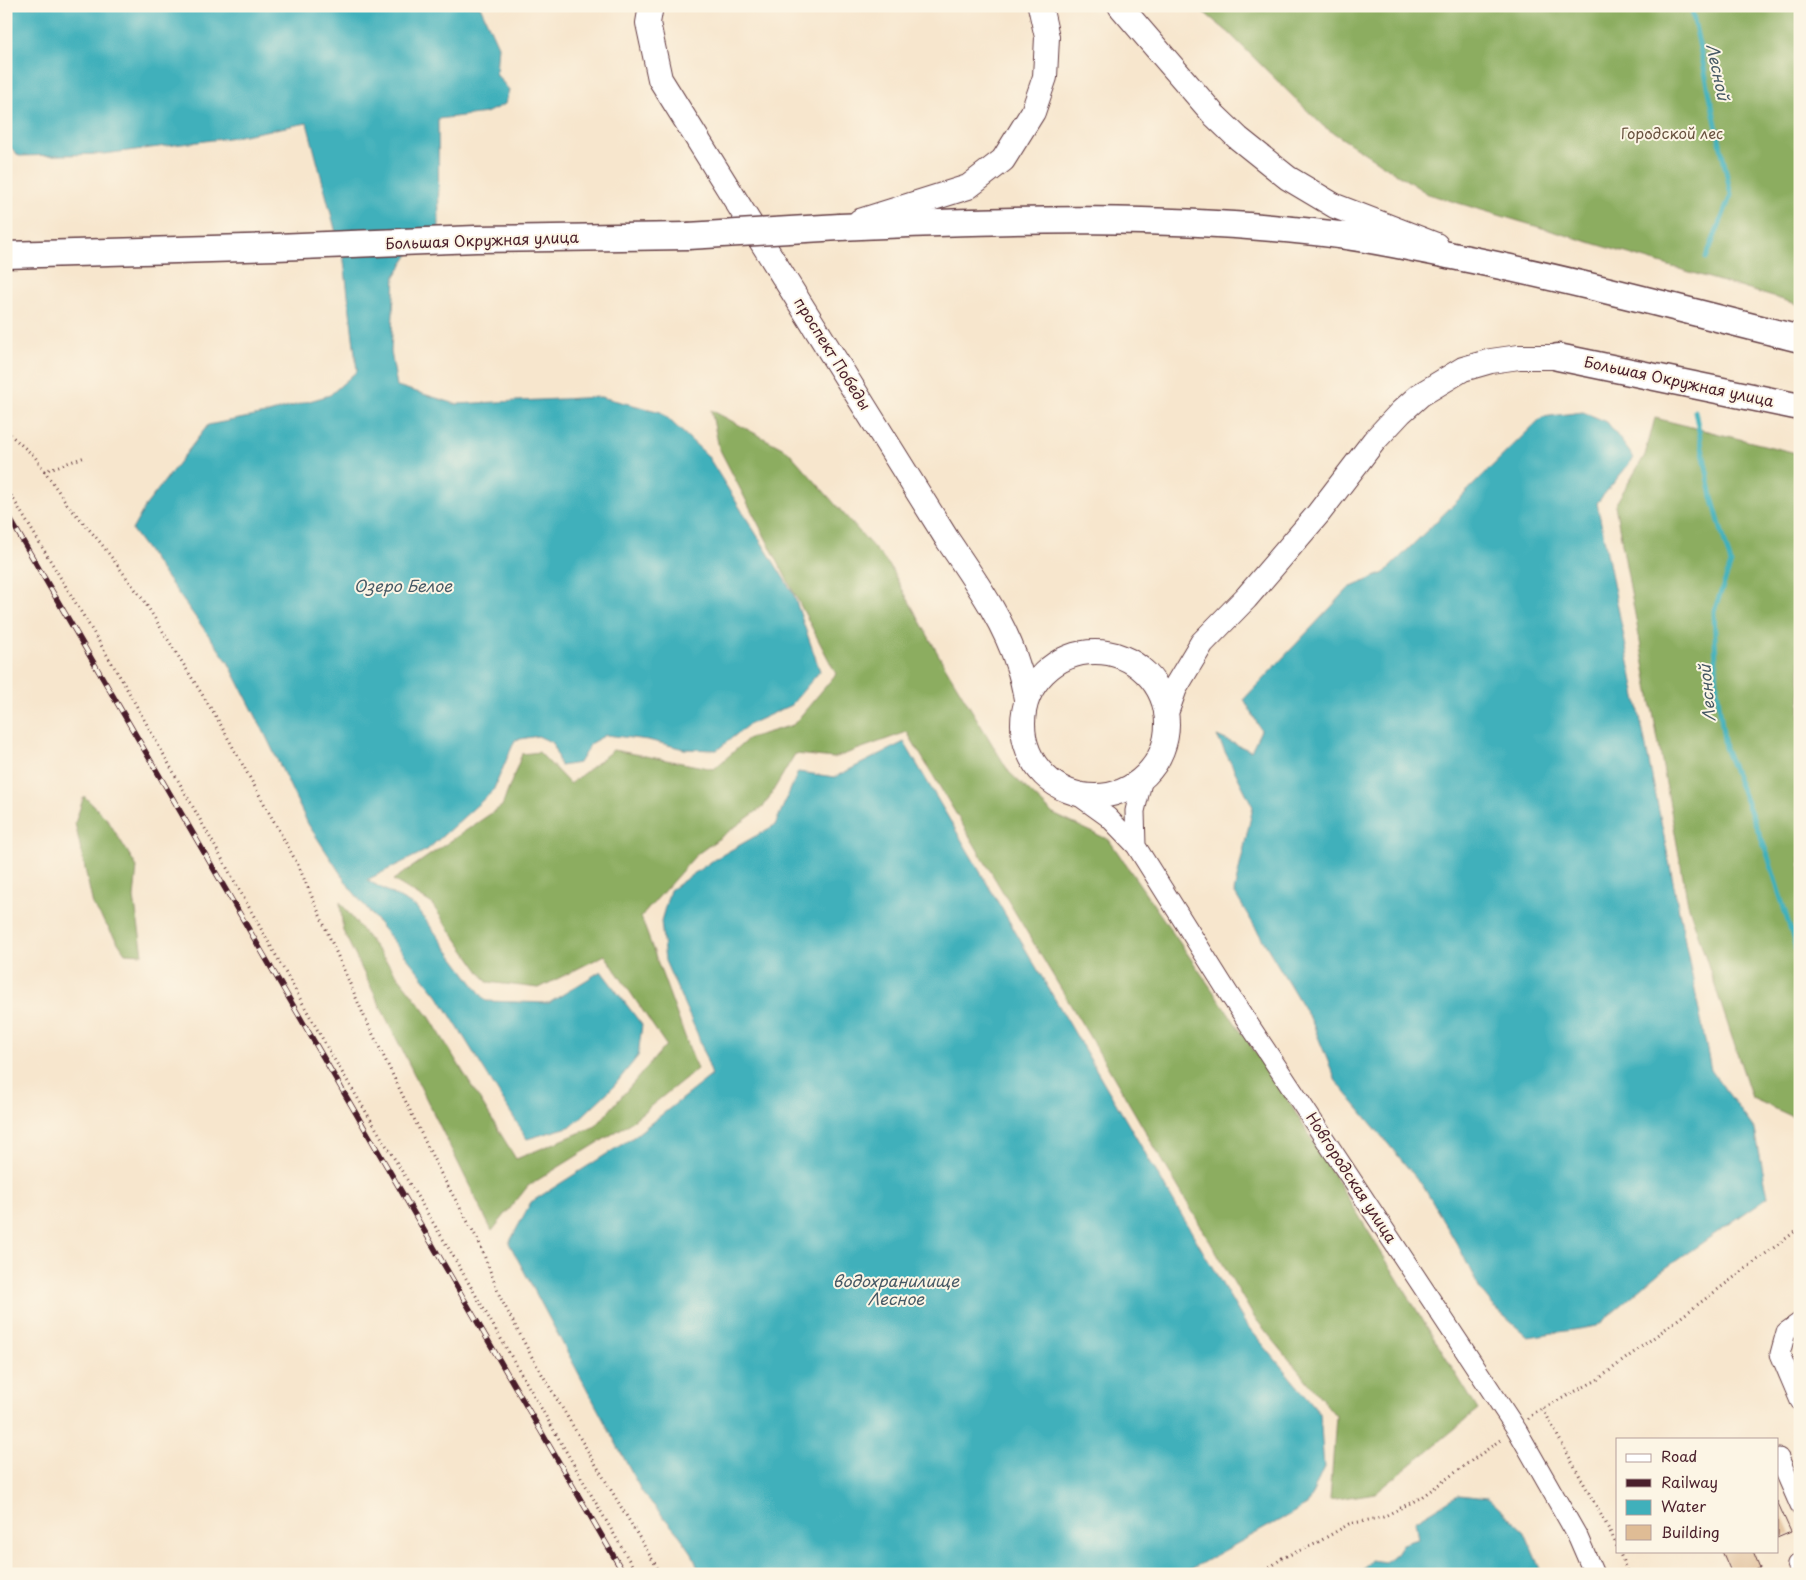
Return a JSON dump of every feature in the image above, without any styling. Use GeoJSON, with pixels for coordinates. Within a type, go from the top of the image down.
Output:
{"type":"FeatureCollection","features":[{"type":"Feature","properties":{"kind":"highway","name":"Большая Окружная улица"},"geometry":{"type":"LineString","coordinates":[[6,255],[476,240],[688,236],[957,222],[1047,220],[1223,224],[1347,236],[1509,267],[1800,339]]}},
{"type":"Feature","properties":{"kind":"highway","name":"Большая Окружная улица"},"geometry":{"type":"LineString","coordinates":[[1558,357],[1800,406]]}},
{"type":"Feature","properties":{"kind":"main road","name":"проспект Победы"},"geometry":{"type":"LineString","coordinates":[[650,6],[648,23],[660,78],[1000,624],[1018,665],[1026,700]]}},
{"type":"Feature","properties":{"kind":"main road"},"geometry":{"type":"LineString","coordinates":[[840,227],[968,187],[1003,160],[1033,112],[1045,77],[1047,37],[1040,6]]}},
{"type":"Feature","properties":{"kind":"main road"},"geometry":{"type":"LineString","coordinates":[[1120,6],[1214,115],[1238,138],[1288,178],[1335,206],[1448,250],[1509,267]]}},
{"type":"Feature","properties":{"kind":"main road"},"geometry":{"type":"LineString","coordinates":[[1166,713],[1176,688],[1202,643],[1318,514],[1374,441],[1401,412],[1420,395],[1463,369],[1491,361],[1519,357],[1558,357]]}},
{"type":"Feature","properties":{"kind":"main road"},"geometry":{"type":"LineString","coordinates":[[1101,652],[1125,658],[1144,671],[1159,690],[1166,713],[1166,737],[1158,760],[1143,778],[1122,791],[1099,796],[1076,794],[1054,784],[1037,767],[1026,746],[1022,723],[1026,700],[1038,679],[1055,663],[1077,653],[1101,652]]}},
{"type":"Feature","properties":{"kind":"street"},"geometry":{"type":"LineString","coordinates":[[1136,846],[1135,811],[1143,778]]}},
{"type":"Feature","properties":{"kind":"street","name":"Новгородская улица"},"geometry":{"type":"LineString","coordinates":[[1076,794],[1108,817],[1136,846],[1240,1010],[1517,1430],[1578,1537],[1594,1574]]}},
{"type":"Feature","properties":{"kind":"street"},"geometry":{"type":"LineString","coordinates":[[1800,1322],[1786,1332],[1780,1354],[1800,1401]]}},
{"type":"Feature","properties":{"kind":"street"},"geometry":{"type":"LineString","coordinates":[[1779,1458],[1800,1506]]}},
{"type":"Feature","properties":{"kind":"street"},"geometry":{"type":"LineString","coordinates":[[1800,1563],[1796,1564],[1800,1572]]}},
{"type":"Feature","properties":{"kind":"path"},"geometry":{"type":"LineString","coordinates":[[6,431],[35,457],[67,504],[100,542],[144,600],[218,720],[298,865],[364,1016],[440,1172],[479,1242],[500,1297],[533,1359],[661,1574]]}},
{"type":"Feature","properties":{"kind":"path"},"geometry":{"type":"LineString","coordinates":[[44,471],[85,457]]}},
{"type":"Feature","properties":{"kind":"path"},"geometry":{"type":"LineString","coordinates":[[6,487],[126,688],[331,1054],[419,1199],[637,1574]]}},
{"type":"Feature","properties":{"kind":"path"},"geometry":{"type":"LineString","coordinates":[[1262,1574],[1282,1558],[1315,1544],[1349,1524],[1383,1517],[1420,1498],[1517,1430],[1534,1413],[1597,1380],[1800,1228]]}},
{"type":"Feature","properties":{"kind":"path"},"geometry":{"type":"LineString","coordinates":[[1543,1409],[1616,1545]]}},
{"type":"Feature","properties":{"kind":"path"},"geometry":{"type":"LineString","coordinates":[[1619,1552],[1628,1574]]}},
{"type":"Feature","properties":{"kind":"green space","name":"Городской лес"},"geometry":{"type":"Polygon","coordinates":[[[1196,6],[1800,6],[1800,305],[1428,194],[1323,126],[1228,32],[1196,6]]]}},
{"type":"Feature","properties":{"kind":"green space"},"geometry":{"type":"Polygon","coordinates":[[[711,410],[788,451],[889,565],[942,661],[1009,772],[1053,814],[1109,840],[1284,1094],[1478,1410],[1376,1493],[1330,1500],[1336,1416],[1254,1317],[1109,1069],[907,732],[834,758],[795,754],[764,806],[696,855],[641,917],[697,1069],[627,1125],[528,1186],[492,1231],[343,931],[340,902],[429,1016],[516,1159],[596,1126],[666,1045],[605,955],[539,988],[487,982],[431,903],[393,880],[502,806],[522,754],[539,752],[570,784],[613,750],[714,769],[749,738],[793,725],[836,674],[719,448],[711,410]]]}},
{"type":"Feature","properties":{"kind":"green space"},"geometry":{"type":"Polygon","coordinates":[[[1655,418],[1800,454],[1800,1120],[1752,1098],[1688,904],[1615,505],[1645,455],[1655,418]]]}},
{"type":"Feature","properties":{"kind":"green space"},"geometry":{"type":"Polygon","coordinates":[[[84,796],[107,819],[137,867],[134,898],[143,954],[125,953],[93,905],[75,823],[84,796]]]}},
{"type":"Feature","properties":{"kind":"water","name":"Озеро Белое"},"geometry":{"type":"Polygon","coordinates":[[[6,6],[480,6],[498,46],[496,74],[509,90],[505,104],[486,113],[438,119],[439,233],[420,237],[395,276],[391,352],[397,386],[456,404],[601,397],[661,412],[707,455],[793,593],[820,671],[791,705],[748,725],[717,750],[684,749],[648,740],[606,735],[591,743],[579,763],[560,766],[553,743],[538,736],[515,740],[493,791],[427,850],[367,880],[416,907],[486,1001],[549,1003],[601,971],[642,1025],[638,1056],[614,1086],[572,1126],[527,1139],[439,997],[350,888],[308,824],[228,662],[132,530],[146,505],[208,425],[265,414],[330,395],[357,371],[342,244],[339,244],[307,123],[228,138],[104,154],[19,156],[6,143],[6,6]]]}},
{"type":"Feature","properties":{"kind":"water"},"geometry":{"type":"Polygon","coordinates":[[[1583,412],[1607,422],[1634,458],[1597,503],[1711,1070],[1755,1130],[1768,1197],[1660,1272],[1597,1326],[1528,1337],[1496,1309],[1480,1290],[1461,1251],[1423,1186],[1336,1081],[1312,1022],[1234,892],[1253,807],[1217,736],[1251,751],[1261,730],[1244,699],[1349,588],[1384,573],[1542,417],[1583,412]]]}},
{"type":"Feature","properties":{"kind":"water","name":"водохранилище Лесное"},"geometry":{"type":"Polygon","coordinates":[[[904,742],[1245,1323],[1320,1413],[1324,1468],[1307,1505],[1182,1574],[700,1574],[692,1553],[680,1536],[642,1492],[509,1243],[531,1202],[632,1138],[712,1075],[697,1033],[665,961],[661,921],[670,890],[715,859],[775,825],[798,772],[835,777],[904,742]]]}},
{"type":"Feature","properties":{"kind":"water"},"geometry":{"type":"Polygon","coordinates":[[[1458,1495],[1488,1498],[1524,1531],[1542,1574],[1362,1574],[1371,1560],[1385,1562],[1396,1553],[1402,1544],[1418,1539],[1415,1521],[1458,1495]]]}},
{"type":"Feature","properties":{"kind":"building"},"geometry":{"type":"Polygon","coordinates":[[[1778,1503],[1791,1532],[1778,1538],[1778,1503]]]}},
{"type":"Feature","properties":{"kind":"building"},"geometry":{"type":"Polygon","coordinates":[[[1722,1552],[1753,1552],[1760,1568],[1746,1574],[1732,1574],[1722,1552]]]}},
{"type":"Feature","properties":{"kind":"waterway","name":"Лесной"},"geometry":{"type":"LineString","coordinates":[[1691,6],[1731,195],[1706,258]]}},
{"type":"Feature","properties":{"kind":"waterway","name":"Лесной"},"geometry":{"type":"LineString","coordinates":[[1695,411],[1712,497],[1731,564],[1714,611],[1717,688],[1725,748],[1767,853],[1797,951],[1800,967]]}},
{"type":"Feature","properties":{"kind":"railway"},"geometry":{"type":"LineString","coordinates":[[6,512],[624,1574]]}}]}
